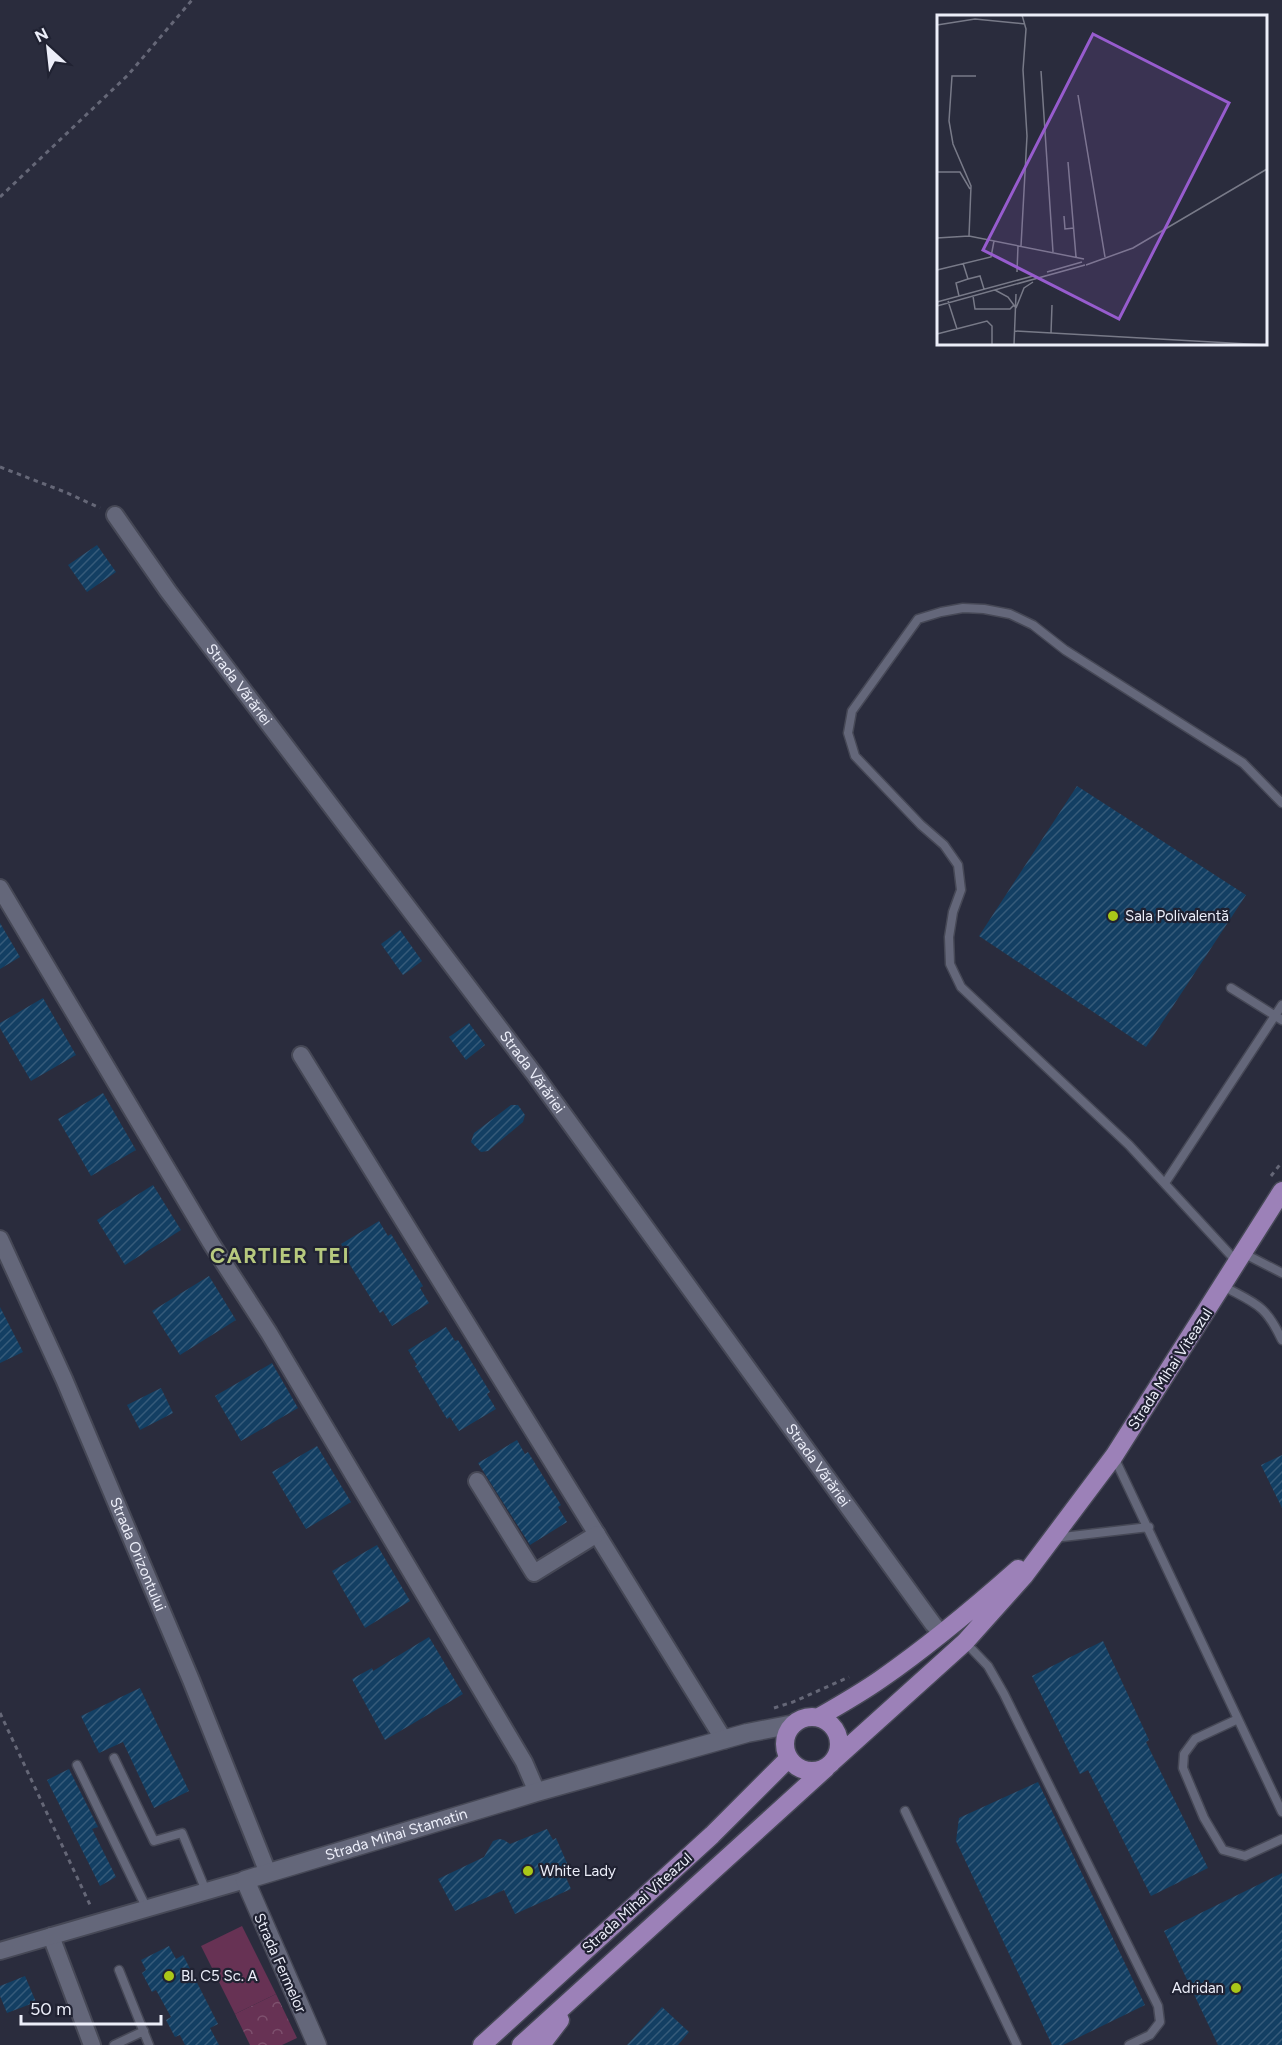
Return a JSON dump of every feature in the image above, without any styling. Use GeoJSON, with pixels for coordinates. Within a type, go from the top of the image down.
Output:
{"type":"FeatureCollection","features":[{"type":"Feature","properties":{"kind":"main road","name":"Strada Mihai Viteazul"},"geometry":{"type":"LineString","coordinates":[[521,2045],[965,1642],[998,1607],[1051,1541],[1114,1456],[1240,1258],[1275,1186]]}},
{"type":"Feature","properties":{"kind":"main road","name":"Strada Mihai Viteazul"},"geometry":{"type":"LineString","coordinates":[[794,1724],[805,1717],[819,1717],[880,1680],[942,1634],[1051,1541]]}},
{"type":"Feature","properties":{"kind":"main road"},"geometry":{"type":"LineString","coordinates":[[794,1724],[786,1737],[785,1744],[789,1758],[799,1768],[813,1771],[830,1764],[840,1747],[837,1731],[819,1717]]}},
{"type":"Feature","properties":{"kind":"main road","name":"Strada Mihai Viteazul"},"geometry":{"type":"LineString","coordinates":[[482,2045],[712,1835],[789,1758]]}},
{"type":"Feature","properties":{"kind":"main road"},"geometry":{"type":"LineString","coordinates":[[541,2045],[589,1983]]}},
{"type":"Feature","properties":{"kind":"street","name":"Strada Vărăriei"},"geometry":{"type":"LineString","coordinates":[[115,515],[175,601],[535,1075],[942,1634]]}},
{"type":"Feature","properties":{"kind":"street"},"geometry":{"type":"LineString","coordinates":[[0,888],[524,1762],[537,1792]]}},
{"type":"Feature","properties":{"kind":"street"},"geometry":{"type":"LineString","coordinates":[[301,1055],[724,1740]]}},
{"type":"Feature","properties":{"kind":"street","name":"Strada Orizontului"},"geometry":{"type":"LineString","coordinates":[[0,1239],[64,1379],[191,1680],[268,1873]]}},
{"type":"Feature","properties":{"kind":"street"},"geometry":{"type":"LineString","coordinates":[[477,1481],[534,1573],[597,1534]]}},
{"type":"Feature","properties":{"kind":"street","name":"Strada Mihai Stamatin"},"geometry":{"type":"LineString","coordinates":[[0,1951],[537,1792],[724,1740],[794,1724]]}},
{"type":"Feature","properties":{"kind":"street","name":"Strada Fermelor"},"geometry":{"type":"LineString","coordinates":[[245,1880],[317,2045]]}},
{"type":"Feature","properties":{"kind":"street"},"geometry":{"type":"LineString","coordinates":[[51,1936],[92,2045]]}},
{"type":"Feature","properties":{"kind":"lane"},"geometry":{"type":"LineString","coordinates":[[1282,803],[1243,763],[1065,650],[1033,625],[1010,614],[963,608],[918,619],[852,711],[848,733],[855,756],[921,825],[944,845],[958,865],[961,890],[953,912],[949,937],[950,964],[961,987],[1129,1145],[1240,1258],[1282,1273]]}},
{"type":"Feature","properties":{"kind":"lane"},"geometry":{"type":"LineString","coordinates":[[1231,987],[1278,1018]]}},
{"type":"Feature","properties":{"kind":"lane"},"geometry":{"type":"LineString","coordinates":[[1165,1183],[1278,1018],[1282,1005]]}},
{"type":"Feature","properties":{"kind":"lane"},"geometry":{"type":"LineString","coordinates":[[1223,1286],[1261,1307],[1273,1321],[1282,1340]]}},
{"type":"Feature","properties":{"kind":"lane"},"geometry":{"type":"LineString","coordinates":[[1114,1456],[1282,1812]]}},
{"type":"Feature","properties":{"kind":"lane"},"geometry":{"type":"LineString","coordinates":[[1051,1541],[1149,1527]]}},
{"type":"Feature","properties":{"kind":"lane"},"geometry":{"type":"LineString","coordinates":[[965,1642],[988,1666],[1004,1694],[1158,2006],[1160,2022],[1150,2036],[1129,2045]]}},
{"type":"Feature","properties":{"kind":"lane"},"geometry":{"type":"LineString","coordinates":[[1238,1719],[1196,1739],[1184,1754],[1183,1768],[1204,1818],[1223,1850],[1245,1856],[1282,1839]]}},
{"type":"Feature","properties":{"kind":"lane"},"geometry":{"type":"LineString","coordinates":[[114,1758],[154,1841],[182,1833],[206,1891]]}},
{"type":"Feature","properties":{"kind":"lane"},"geometry":{"type":"LineString","coordinates":[[77,1765],[147,1908]]}},
{"type":"Feature","properties":{"kind":"lane"},"geometry":{"type":"LineString","coordinates":[[905,1810],[1017,2045]]}},
{"type":"Feature","properties":{"kind":"lane"},"geometry":{"type":"LineString","coordinates":[[119,1970],[150,2045]]}},
{"type":"Feature","properties":{"kind":"lane"},"geometry":{"type":"LineString","coordinates":[[114,2045],[144,2031]]}},
{"type":"Feature","properties":{"kind":"path"},"geometry":{"type":"LineString","coordinates":[[0,197],[128,75],[192,0]]}},
{"type":"Feature","properties":{"kind":"path"},"geometry":{"type":"LineString","coordinates":[[0,467],[65,492],[115,515]]}},
{"type":"Feature","properties":{"kind":"path"},"geometry":{"type":"LineString","coordinates":[[1275,1186],[1282,1162]]}},
{"type":"Feature","properties":{"kind":"path"},"geometry":{"type":"LineString","coordinates":[[773,1708],[849,1676]]}},
{"type":"Feature","properties":{"kind":"path"},"geometry":{"type":"LineString","coordinates":[[0,1713],[98,1923]]}},
{"type":"Feature","properties":{"kind":"green space"},"geometry":{"type":"Polygon","coordinates":[[[242,1926],[276,1994],[235,2014],[201,1946],[242,1926]]]}},
{"type":"Feature","properties":{"kind":"green space"},"geometry":{"type":"Polygon","coordinates":[[[276,1994],[297,2038],[282,2045],[250,2045],[235,2014],[276,1994]]]}},
{"type":"Feature","properties":{"kind":"building"},"geometry":{"type":"Polygon","coordinates":[[[97,545],[116,572],[87,592],[68,565],[97,545]]]}},
{"type":"Feature","properties":{"kind":"building","name":"Sala Polivalentă"},"geometry":{"type":"Polygon","coordinates":[[[1077,786],[1246,895],[1146,1047],[979,936],[1077,786]]]}},
{"type":"Feature","properties":{"kind":"building"},"geometry":{"type":"Polygon","coordinates":[[[0,923],[20,957],[0,969],[0,923]]]}},
{"type":"Feature","properties":{"kind":"building"},"geometry":{"type":"Polygon","coordinates":[[[400,930],[422,961],[403,975],[381,944],[400,930]]]}},
{"type":"Feature","properties":{"kind":"building"},"geometry":{"type":"Polygon","coordinates":[[[43,998],[76,1055],[31,1081],[0,1028],[0,1023],[43,998]]]}},
{"type":"Feature","properties":{"kind":"building"},"geometry":{"type":"Polygon","coordinates":[[[469,1023],[485,1045],[466,1060],[449,1037],[469,1023]]]}},
{"type":"Feature","properties":{"kind":"building"},"geometry":{"type":"Polygon","coordinates":[[[103,1093],[136,1150],[91,1176],[58,1119],[103,1093]]]}},
{"type":"Feature","properties":{"kind":"building"},"geometry":{"type":"Polygon","coordinates":[[[511,1105],[518,1105],[525,1115],[523,1122],[488,1151],[481,1152],[471,1142],[474,1133],[511,1105]]]}},
{"type":"Feature","properties":{"kind":"building"},"geometry":{"type":"Polygon","coordinates":[[[153,1185],[181,1230],[125,1265],[97,1220],[153,1185]]]}},
{"type":"Feature","properties":{"kind":"building"},"geometry":{"type":"Polygon","coordinates":[[[379,1221],[388,1236],[391,1234],[423,1286],[420,1288],[429,1303],[392,1326],[383,1311],[380,1313],[347,1260],[350,1259],[341,1244],[379,1221]]]}},
{"type":"Feature","properties":{"kind":"building"},"geometry":{"type":"Polygon","coordinates":[[[209,1276],[236,1320],[180,1355],[152,1311],[209,1276]]]}},
{"type":"Feature","properties":{"kind":"building"},"geometry":{"type":"Polygon","coordinates":[[[0,1307],[23,1352],[0,1363],[0,1307]]]}},
{"type":"Feature","properties":{"kind":"building"},"geometry":{"type":"Polygon","coordinates":[[[446,1327],[455,1341],[458,1340],[490,1392],[487,1394],[496,1409],[459,1431],[450,1417],[447,1419],[408,1350],[446,1327]]]}},
{"type":"Feature","properties":{"kind":"building"},"geometry":{"type":"Polygon","coordinates":[[[272,1363],[298,1408],[241,1441],[215,1396],[272,1363]]]}},
{"type":"Feature","properties":{"kind":"building"},"geometry":{"type":"Polygon","coordinates":[[[161,1388],[173,1413],[140,1430],[127,1405],[161,1388]]]}},
{"type":"Feature","properties":{"kind":"building"},"geometry":{"type":"Polygon","coordinates":[[[517,1440],[525,1454],[528,1452],[561,1505],[558,1507],[567,1522],[530,1545],[478,1463],[517,1440]]]}},
{"type":"Feature","properties":{"kind":"building"},"geometry":{"type":"Polygon","coordinates":[[[317,1446],[351,1502],[306,1529],[272,1472],[317,1446]]]}},
{"type":"Feature","properties":{"kind":"building"},"geometry":{"type":"Polygon","coordinates":[[[1282,1455],[1282,1508],[1261,1465],[1282,1455]]]}},
{"type":"Feature","properties":{"kind":"building"},"geometry":{"type":"Polygon","coordinates":[[[377,1545],[410,1601],[365,1628],[332,1571],[377,1545]]]}},
{"type":"Feature","properties":{"kind":"building"},"geometry":{"type":"Polygon","coordinates":[[[429,1637],[463,1694],[385,1740],[352,1679],[372,1668],[373,1671],[429,1637]]]}},
{"type":"Feature","properties":{"kind":"building"},"geometry":{"type":"Polygon","coordinates":[[[1103,1641],[1149,1740],[1146,1742],[1208,1868],[1151,1896],[1088,1770],[1080,1774],[1032,1676],[1103,1641]]]}},
{"type":"Feature","properties":{"kind":"building"},"geometry":{"type":"Polygon","coordinates":[[[140,1688],[189,1791],[154,1808],[123,1742],[99,1753],[81,1716],[140,1688]]]}},
{"type":"Feature","properties":{"kind":"building"},"geometry":{"type":"Polygon","coordinates":[[[69,1769],[98,1827],[92,1829],[116,1877],[100,1886],[47,1780],[69,1769]]]}},
{"type":"Feature","properties":{"kind":"building"},"geometry":{"type":"Polygon","coordinates":[[[1038,1782],[1145,2005],[1063,2045],[1052,2045],[956,1841],[959,1818],[1038,1782]]]}},
{"type":"Feature","properties":{"kind":"building","name":"White Lady"},"geometry":{"type":"Polygon","coordinates":[[[547,1829],[553,1840],[556,1838],[570,1870],[564,1873],[571,1889],[515,1914],[504,1890],[455,1911],[438,1879],[484,1857],[493,1841],[499,1839],[510,1844],[547,1829]]]}},
{"type":"Feature","properties":{"kind":"building","name":"Adridan"},"geometry":{"type":"Polygon","coordinates":[[[1282,1873],[1282,2045],[1218,2045],[1164,1931],[1282,1873]]]}},
{"type":"Feature","properties":{"kind":"building"},"geometry":{"type":"Polygon","coordinates":[[[169,1946],[176,1959],[183,1955],[218,2024],[210,2028],[219,2045],[185,2045],[180,2035],[175,2037],[166,2020],[171,2017],[156,1990],[152,1992],[142,1973],[146,1970],[141,1960],[169,1946]]]}},
{"type":"Feature","properties":{"kind":"building"},"geometry":{"type":"Polygon","coordinates":[[[25,1976],[36,2002],[7,2013],[0,1996],[0,1986],[25,1976]]]}},
{"type":"Feature","properties":{"kind":"building"},"geometry":{"type":"Polygon","coordinates":[[[662,2007],[689,2032],[678,2045],[627,2045],[662,2007]]]}},
{"type":"Feature","properties":{"kind":"place","name":"Sala Polivalentă"},"geometry":{"type":"Point","coordinates":[1113,916]}},
{"type":"Feature","properties":{"kind":"place","name":"White Lady"},"geometry":{"type":"Point","coordinates":[528,1871]}},
{"type":"Feature","properties":{"kind":"place","name":"Bl. C5 Sc. A"},"geometry":{"type":"Point","coordinates":[169,1976]}},
{"type":"Feature","properties":{"kind":"place","name":"Adridan"},"geometry":{"type":"Point","coordinates":[1236,1988]}},
{"type":"Feature","properties":{"kind":"district","name":"CARTIER TEI"},"geometry":{"type":"Point","coordinates":[280,1256]}}]}
